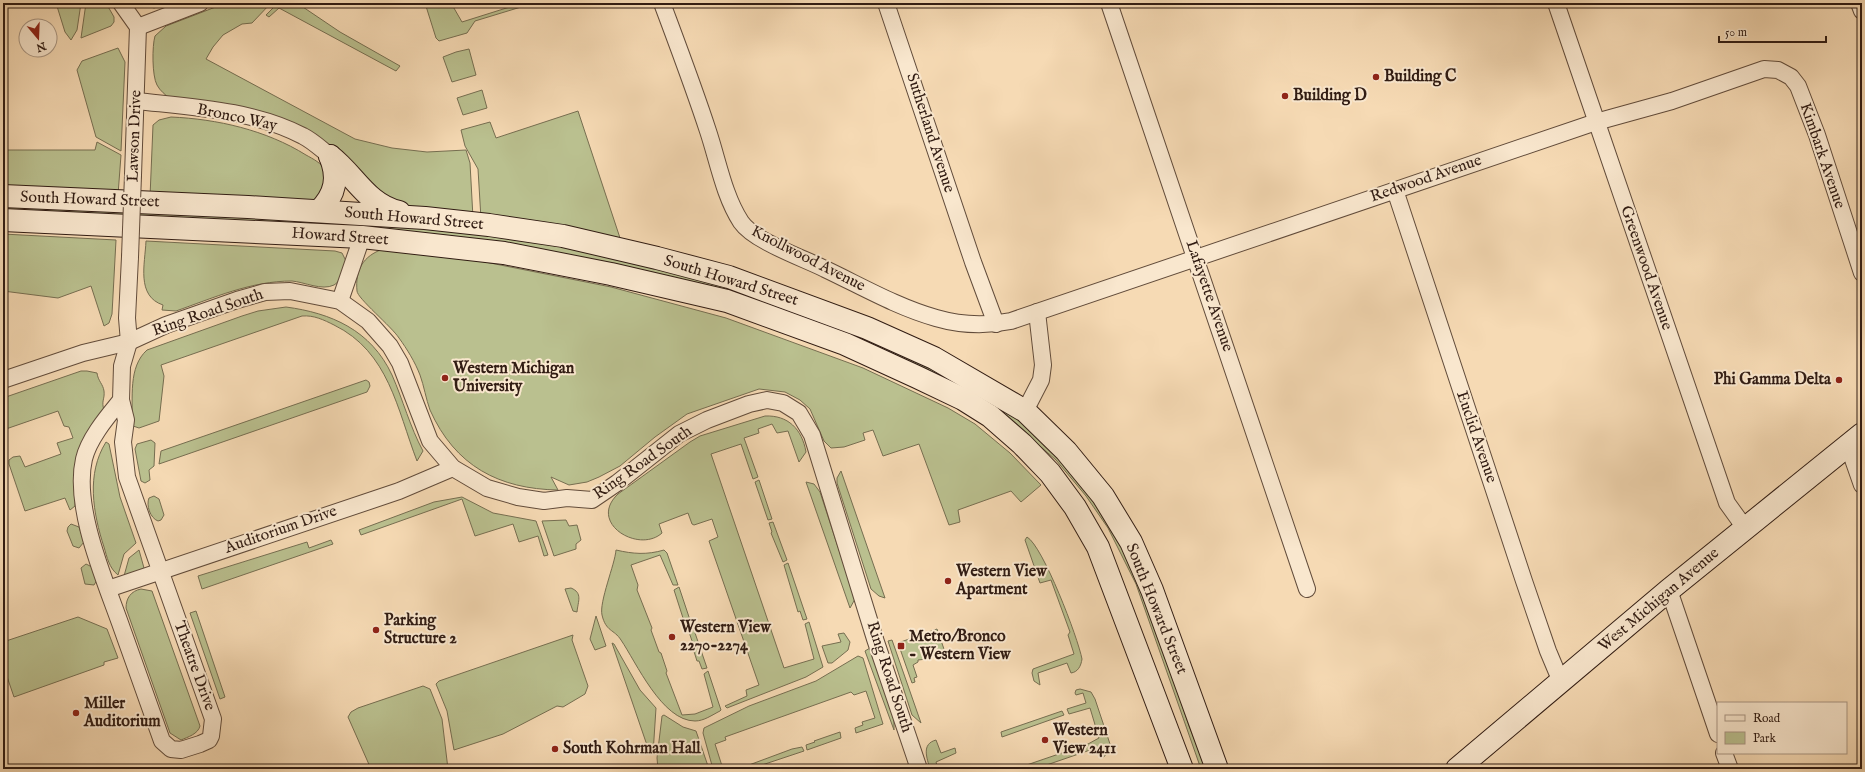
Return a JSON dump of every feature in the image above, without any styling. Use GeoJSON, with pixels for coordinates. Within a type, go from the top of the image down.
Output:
{"type":"FeatureCollection","features":[{"type":"Feature","properties":{"kind":"street"},"geometry":{"type":"LineString","coordinates":[[121,3],[138,27],[200,3]]}},
{"type":"Feature","properties":{"kind":"street","name":"Knollwood Avenue"},"geometry":{"type":"LineString","coordinates":[[662,3],[708,132],[731,203],[747,229],[760,238],[915,311],[957,322],[996,324],[1011,322],[1076,298]]}},
{"type":"Feature","properties":{"kind":"street","name":"Sutherland Avenue"},"geometry":{"type":"LineString","coordinates":[[886,3],[973,262],[996,324]]}},
{"type":"Feature","properties":{"kind":"street","name":"Lafayette Avenue"},"geometry":{"type":"LineString","coordinates":[[1109,3],[1307,589]]}},
{"type":"Feature","properties":{"kind":"street","name":"Greenwood Avenue"},"geometry":{"type":"LineString","coordinates":[[1556,3],[1727,503],[1745,528]]}},
{"type":"Feature","properties":{"kind":"street"},"geometry":{"type":"LineString","coordinates":[[1859,3],[1862,11]]}},
{"type":"Feature","properties":{"kind":"street","name":"Lawson Drive"},"geometry":{"type":"LineString","coordinates":[[129,342],[127,318],[137,101],[138,27]]}},
{"type":"Feature","properties":{"kind":"street","name":"Redwood Avenue"},"geometry":{"type":"LineString","coordinates":[[1076,298],[1596,122],[1672,101],[1764,69],[1778,70]]}},
{"type":"Feature","properties":{"kind":"street","name":"Kimbark Avenue"},"geometry":{"type":"LineString","coordinates":[[1778,70],[1790,77],[1798,86],[1817,135],[1862,273]]}},
{"type":"Feature","properties":{"kind":"street","name":"Bronco Way"},"geometry":{"type":"LineString","coordinates":[[137,101],[210,110],[265,121],[304,136],[330,156]]}},
{"type":"Feature","properties":{"kind":"street"},"geometry":{"type":"LineString","coordinates":[[319,211],[328,201],[336,175],[330,156]]}},
{"type":"Feature","properties":{"kind":"street"},"geometry":{"type":"LineString","coordinates":[[330,156],[341,164],[363,190],[382,206],[394,212],[424,218]]}},
{"type":"Feature","properties":{"kind":"street","name":"Euclid Avenue"},"geometry":{"type":"LineString","coordinates":[[1395,190],[1524,581],[1548,651],[1561,682]]}},
{"type":"Feature","properties":{"kind":"street","name":"South Howard Street"},"geometry":{"type":"LineString","coordinates":[[3,196],[319,211],[424,218],[488,225],[563,236],[729,277],[867,328],[934,358],[1025,411],[1066,451],[1103,496],[1131,542],[1152,590],[1217,769]]}},
{"type":"Feature","properties":{"kind":"street","name":"Howard Street"},"geometry":{"type":"LineString","coordinates":[[3,220],[362,237],[504,253],[611,274],[672,289]]}},
{"type":"Feature","properties":{"kind":"street"},"geometry":{"type":"LineString","coordinates":[[340,301],[362,237]]}},
{"type":"Feature","properties":{"kind":"street","name":"South Howard Street"},"geometry":{"type":"LineString","coordinates":[[672,289],[727,301],[845,344],[963,400],[990,416],[1022,444],[1050,473],[1071,501],[1098,548],[1182,769]]}},
{"type":"Feature","properties":{"kind":"street","name":"Ring Road South"},"geometry":{"type":"LineString","coordinates":[[3,380],[84,353],[129,342],[166,324],[265,292],[290,291],[340,301],[368,321],[390,346],[400,363],[430,441],[453,468],[486,488],[518,497],[544,501],[568,498],[592,500],[617,483],[679,434],[706,420],[749,404],[767,400],[791,407],[799,413],[812,435],[875,639],[919,769]]}},
{"type":"Feature","properties":{"kind":"street"},"geometry":{"type":"LineString","coordinates":[[1025,411],[1041,380],[1043,364],[1037,312]]}},
{"type":"Feature","properties":{"kind":"street","name":"Theatre Drive"},"geometry":{"type":"LineString","coordinates":[[121,400],[101,425],[84,458],[82,491],[84,509],[108,589],[162,741],[171,749],[182,750],[208,740],[211,736],[213,719],[127,478],[123,442],[126,420],[121,400],[122,366],[129,342]]}},
{"type":"Feature","properties":{"kind":"street"},"geometry":{"type":"LineString","coordinates":[[1855,439],[1862,485]]}},
{"type":"Feature","properties":{"kind":"street","name":"West Michigan Avenue"},"geometry":{"type":"LineString","coordinates":[[1457,769],[1669,590],[1855,439]]}},
{"type":"Feature","properties":{"kind":"street","name":"Auditorium Drive"},"geometry":{"type":"LineString","coordinates":[[108,589],[399,491],[453,468]]}},
{"type":"Feature","properties":{"kind":"street"},"geometry":{"type":"LineString","coordinates":[[1669,590],[1717,731]]}},
{"type":"Feature","properties":{"kind":"street"},"geometry":{"type":"LineString","coordinates":[[1724,754],[1730,769]]}},
{"type":"Feature","properties":{"kind":"green space"},"geometry":{"type":"Polygon","coordinates":[[[56,3],[81,3],[77,30],[71,40],[65,32],[56,3]]]}},
{"type":"Feature","properties":{"kind":"green space"},"geometry":{"type":"Polygon","coordinates":[[[86,3],[106,3],[114,17],[114,22],[111,26],[81,38],[86,3]]]}},
{"type":"Feature","properties":{"kind":"green space"},"geometry":{"type":"Polygon","coordinates":[[[138,3],[170,3],[154,8],[138,3]]]}},
{"type":"Feature","properties":{"kind":"green space"},"geometry":{"type":"Polygon","coordinates":[[[226,3],[271,3],[252,23],[242,24],[223,35],[213,47],[206,59],[355,139],[392,148],[427,152],[466,150],[470,163],[473,218],[389,204],[322,143],[170,99],[160,89],[155,81],[153,47],[155,36],[166,26],[226,3]]]}},
{"type":"Feature","properties":{"kind":"green space"},"geometry":{"type":"Polygon","coordinates":[[[278,3],[297,3],[340,32],[400,66],[396,71],[279,8],[269,17],[266,15],[278,3]]]}},
{"type":"Feature","properties":{"kind":"green space"},"geometry":{"type":"Polygon","coordinates":[[[425,3],[451,3],[462,22],[516,5],[516,3],[520,3],[521,7],[475,21],[467,33],[439,41],[436,38],[425,3]]]}},
{"type":"Feature","properties":{"kind":"green space"},"geometry":{"type":"Polygon","coordinates":[[[118,48],[125,62],[121,151],[96,137],[77,70],[82,61],[118,48]]]}},
{"type":"Feature","properties":{"kind":"green space"},"geometry":{"type":"Polygon","coordinates":[[[469,49],[476,75],[452,82],[443,57],[469,49]]]}},
{"type":"Feature","properties":{"kind":"green space"},"geometry":{"type":"Polygon","coordinates":[[[482,90],[487,108],[463,115],[457,98],[482,90]]]}},
{"type":"Feature","properties":{"kind":"green space"},"geometry":{"type":"Polygon","coordinates":[[[578,111],[622,244],[481,219],[478,169],[465,146],[461,130],[490,122],[496,138],[578,111]]]}},
{"type":"Feature","properties":{"kind":"green space"},"geometry":{"type":"Polygon","coordinates":[[[171,117],[206,120],[241,127],[291,146],[324,168],[326,179],[323,191],[316,202],[150,197],[153,125],[159,120],[171,117]]]}},
{"type":"Feature","properties":{"kind":"green space"},"geometry":{"type":"Polygon","coordinates":[[[97,142],[121,155],[118,195],[3,189],[3,150],[95,150],[97,142]]]}},
{"type":"Feature","properties":{"kind":"green space"},"geometry":{"type":"Polygon","coordinates":[[[3,204],[457,230],[593,252],[724,286],[850,331],[984,393],[1044,438],[1113,524],[1157,628],[1189,726],[1206,769],[1201,769],[1136,584],[1108,528],[1086,496],[1056,460],[1004,415],[655,276],[3,213],[3,204]]]}},
{"type":"Feature","properties":{"kind":"green space"},"geometry":{"type":"Polygon","coordinates":[[[3,234],[116,240],[112,314],[109,323],[104,326],[91,286],[58,298],[3,291],[3,234]]]}},
{"type":"Feature","properties":{"kind":"green space"},"geometry":{"type":"Polygon","coordinates":[[[146,241],[335,251],[342,253],[346,261],[339,281],[329,287],[319,287],[292,281],[262,284],[232,291],[176,311],[162,310],[163,305],[154,301],[145,287],[144,269],[146,241]]]}},
{"type":"Feature","properties":{"kind":"green space"},"geometry":{"type":"Polygon","coordinates":[[[383,249],[465,258],[611,287],[726,318],[863,368],[948,408],[975,424],[1010,453],[1041,485],[1021,502],[1011,491],[958,510],[960,522],[949,525],[919,444],[883,456],[873,430],[863,433],[865,440],[844,447],[831,448],[824,441],[810,409],[800,400],[785,392],[759,389],[687,414],[655,437],[620,466],[587,482],[569,485],[551,477],[558,490],[537,489],[498,479],[481,471],[466,460],[452,446],[440,429],[430,410],[420,375],[408,351],[395,333],[368,306],[357,291],[357,277],[365,260],[383,249]]]}},
{"type":"Feature","properties":{"kind":"green space"},"geometry":{"type":"Polygon","coordinates":[[[286,307],[319,314],[334,319],[361,335],[373,346],[383,359],[392,375],[414,433],[423,451],[417,461],[389,384],[379,366],[367,350],[353,336],[330,323],[311,316],[302,316],[161,365],[164,376],[159,421],[139,428],[133,426],[132,393],[134,374],[141,357],[147,350],[258,311],[286,307]]]}},
{"type":"Feature","properties":{"kind":"green space"},"geometry":{"type":"Polygon","coordinates":[[[81,371],[97,373],[104,391],[104,410],[75,490],[75,506],[70,510],[65,498],[25,511],[9,460],[13,457],[20,456],[25,467],[61,454],[57,443],[73,438],[69,427],[64,426],[58,411],[3,430],[3,398],[81,371]]]}},
{"type":"Feature","properties":{"kind":"green space"},"geometry":{"type":"Polygon","coordinates":[[[366,380],[369,382],[370,386],[367,392],[159,464],[161,451],[366,380]]]}},
{"type":"Feature","properties":{"kind":"green space"},"geometry":{"type":"Polygon","coordinates":[[[765,416],[781,418],[793,425],[797,430],[806,452],[799,462],[788,431],[777,433],[772,424],[758,429],[759,433],[744,438],[758,477],[753,479],[741,444],[711,454],[784,668],[814,659],[805,624],[809,622],[823,667],[806,677],[727,708],[725,706],[747,696],[746,690],[759,685],[709,541],[718,537],[712,519],[694,525],[692,524],[688,513],[659,524],[662,533],[652,539],[641,540],[630,538],[612,525],[609,515],[610,505],[618,494],[700,436],[765,416]]]}},
{"type":"Feature","properties":{"kind":"green space"},"geometry":{"type":"Polygon","coordinates":[[[151,440],[155,443],[154,466],[149,470],[150,480],[145,483],[141,481],[135,449],[137,444],[151,440]]]}},
{"type":"Feature","properties":{"kind":"green space"},"geometry":{"type":"Polygon","coordinates":[[[106,442],[109,444],[120,497],[136,543],[124,554],[118,575],[110,566],[107,558],[97,521],[93,494],[96,467],[106,442]]]}},
{"type":"Feature","properties":{"kind":"green space"},"geometry":{"type":"Polygon","coordinates":[[[841,471],[885,598],[879,596],[871,589],[837,483],[837,478],[841,471]]]}},
{"type":"Feature","properties":{"kind":"green space"},"geometry":{"type":"Polygon","coordinates":[[[759,480],[772,519],[768,520],[755,482],[759,480]]]}},
{"type":"Feature","properties":{"kind":"green space"},"geometry":{"type":"Polygon","coordinates":[[[806,482],[814,484],[820,492],[855,599],[850,608],[806,482]]]}},
{"type":"Feature","properties":{"kind":"green space"},"geometry":{"type":"Polygon","coordinates":[[[154,496],[159,499],[164,515],[161,520],[158,521],[153,517],[148,508],[149,498],[154,496]]]}},
{"type":"Feature","properties":{"kind":"green space"},"geometry":{"type":"Polygon","coordinates":[[[462,497],[493,513],[536,521],[548,555],[544,556],[538,536],[519,542],[513,524],[475,536],[462,499],[361,535],[359,530],[434,502],[462,497]]]}},
{"type":"Feature","properties":{"kind":"green space"},"geometry":{"type":"Polygon","coordinates":[[[566,520],[569,526],[577,525],[581,540],[576,544],[576,549],[554,556],[542,521],[566,520]]]}},
{"type":"Feature","properties":{"kind":"green space"},"geometry":{"type":"Polygon","coordinates":[[[773,522],[787,560],[783,562],[771,533],[769,523],[773,522]]]}},
{"type":"Feature","properties":{"kind":"green space"},"geometry":{"type":"Polygon","coordinates":[[[71,524],[79,527],[84,542],[79,548],[73,546],[67,531],[71,524]]]}},
{"type":"Feature","properties":{"kind":"green space"},"geometry":{"type":"Polygon","coordinates":[[[1027,537],[1034,544],[1050,574],[1074,632],[1082,659],[1079,668],[1071,673],[1067,663],[1038,673],[1040,685],[1034,681],[1032,673],[1033,669],[1074,654],[1068,635],[1070,632],[1051,580],[1040,583],[1025,540],[1027,537]]]}},
{"type":"Feature","properties":{"kind":"green space"},"geometry":{"type":"Polygon","coordinates":[[[331,540],[333,544],[202,589],[198,576],[307,542],[309,548],[331,540]]]}},
{"type":"Feature","properties":{"kind":"green space"},"geometry":{"type":"Polygon","coordinates":[[[139,550],[144,568],[124,576],[129,558],[139,550]]]}},
{"type":"Feature","properties":{"kind":"green space"},"geometry":{"type":"Polygon","coordinates":[[[616,550],[652,553],[664,550],[667,553],[678,585],[673,585],[660,555],[631,565],[638,585],[637,590],[652,628],[651,630],[659,652],[661,653],[667,671],[666,673],[682,715],[695,714],[713,707],[704,674],[708,671],[721,710],[720,711],[705,719],[695,721],[683,718],[672,711],[651,689],[618,636],[606,625],[602,615],[603,601],[616,550]]]}},
{"type":"Feature","properties":{"kind":"green space"},"geometry":{"type":"Polygon","coordinates":[[[788,563],[807,619],[803,620],[800,611],[798,612],[784,565],[788,563]]]}},
{"type":"Feature","properties":{"kind":"green space"},"geometry":{"type":"Polygon","coordinates":[[[86,564],[92,567],[97,580],[94,585],[85,584],[81,568],[86,564]]]}},
{"type":"Feature","properties":{"kind":"green space"},"geometry":{"type":"Polygon","coordinates":[[[679,587],[692,626],[687,628],[674,590],[679,587]]]}},
{"type":"Feature","properties":{"kind":"green space"},"geometry":{"type":"Polygon","coordinates":[[[571,588],[577,592],[579,598],[577,612],[573,611],[565,589],[571,588]]]}},
{"type":"Feature","properties":{"kind":"green space"},"geometry":{"type":"Polygon","coordinates":[[[141,589],[152,591],[200,726],[195,733],[181,740],[170,733],[126,608],[127,601],[132,593],[141,589]]]}},
{"type":"Feature","properties":{"kind":"green space"},"geometry":{"type":"Polygon","coordinates":[[[196,611],[225,697],[220,699],[190,613],[196,611]]]}},
{"type":"Feature","properties":{"kind":"green space"},"geometry":{"type":"Polygon","coordinates":[[[596,616],[606,646],[595,650],[590,639],[596,616]]]}},
{"type":"Feature","properties":{"kind":"green space"},"geometry":{"type":"Polygon","coordinates":[[[78,617],[107,629],[118,658],[104,662],[104,665],[14,697],[3,665],[3,642],[78,617]]]}},
{"type":"Feature","properties":{"kind":"green space"},"geometry":{"type":"Polygon","coordinates":[[[937,629],[945,652],[927,659],[918,660],[918,662],[913,665],[917,677],[914,678],[915,682],[912,683],[898,643],[937,629]]]}},
{"type":"Feature","properties":{"kind":"green space"},"geometry":{"type":"Polygon","coordinates":[[[694,630],[707,668],[702,669],[699,661],[697,661],[689,632],[694,630]]]}},
{"type":"Feature","properties":{"kind":"green space"},"geometry":{"type":"Polygon","coordinates":[[[844,633],[850,642],[848,650],[832,663],[828,663],[822,646],[841,642],[838,634],[844,633]]]}},
{"type":"Feature","properties":{"kind":"green space"},"geometry":{"type":"Polygon","coordinates":[[[573,635],[572,640],[588,686],[585,694],[563,707],[557,706],[503,734],[454,750],[447,711],[436,684],[439,681],[573,635]]]}},
{"type":"Feature","properties":{"kind":"green space"},"geometry":{"type":"Polygon","coordinates":[[[892,640],[921,723],[912,715],[888,641],[892,640]]]}},
{"type":"Feature","properties":{"kind":"green space"},"geometry":{"type":"Polygon","coordinates":[[[612,643],[614,644],[640,690],[656,708],[653,754],[650,754],[612,643]]]}},
{"type":"Feature","properties":{"kind":"green space"},"geometry":{"type":"Polygon","coordinates":[[[870,648],[894,720],[894,730],[865,651],[870,648]]]}},
{"type":"Feature","properties":{"kind":"green space"},"geometry":{"type":"Polygon","coordinates":[[[858,656],[863,658],[883,724],[856,733],[855,728],[863,725],[862,722],[875,718],[866,691],[854,695],[851,692],[725,737],[726,740],[715,744],[723,769],[713,769],[703,733],[704,728],[749,706],[816,681],[858,656]]]}},
{"type":"Feature","properties":{"kind":"green space"},"geometry":{"type":"Polygon","coordinates":[[[423,686],[430,689],[442,719],[448,769],[371,769],[348,717],[351,712],[358,708],[423,686]]]}},
{"type":"Feature","properties":{"kind":"green space"},"geometry":{"type":"Polygon","coordinates":[[[1080,689],[1091,692],[1095,699],[1110,744],[1109,751],[1101,758],[1096,748],[1035,769],[1015,769],[1088,744],[1099,738],[1090,708],[1069,714],[1067,709],[1086,703],[1083,693],[1076,695],[1075,693],[1076,690],[1080,689]]]}},
{"type":"Feature","properties":{"kind":"green space"},"geometry":{"type":"Polygon","coordinates":[[[1062,711],[1064,715],[1002,737],[1001,732],[1062,711]]]}},
{"type":"Feature","properties":{"kind":"green space"},"geometry":{"type":"Polygon","coordinates":[[[664,715],[683,727],[696,731],[709,769],[658,769],[657,758],[662,716],[664,715]]]}},
{"type":"Feature","properties":{"kind":"green space"},"geometry":{"type":"Polygon","coordinates":[[[840,732],[841,738],[807,750],[806,745],[840,732]]]}},
{"type":"Feature","properties":{"kind":"green space"},"geometry":{"type":"Polygon","coordinates":[[[936,740],[941,753],[955,748],[956,753],[936,762],[938,769],[930,769],[926,752],[928,745],[936,740]]]}},
{"type":"Feature","properties":{"kind":"green space"},"geometry":{"type":"Polygon","coordinates":[[[802,747],[804,751],[750,769],[749,765],[792,749],[802,747]]]}},
{"type":"Feature","properties":{"kind":"place","name":"Building C"},"geometry":{"type":"Point","coordinates":[1376,77]}},
{"type":"Feature","properties":{"kind":"place","name":"Building D"},"geometry":{"type":"Point","coordinates":[1285,96]}},
{"type":"Feature","properties":{"kind":"place","name":"Western Michigan University"},"geometry":{"type":"Point","coordinates":[445,378]}},
{"type":"Feature","properties":{"kind":"place","name":"Phi Gamma Delta"},"geometry":{"type":"Point","coordinates":[1839,380]}},
{"type":"Feature","properties":{"kind":"place","name":"Western View Apartment"},"geometry":{"type":"Point","coordinates":[948,581]}},
{"type":"Feature","properties":{"kind":"place","name":"Parking Structure 2"},"geometry":{"type":"Point","coordinates":[376,630]}},
{"type":"Feature","properties":{"kind":"place","name":"Western View 2270-2274"},"geometry":{"type":"Point","coordinates":[672,637]}},
{"type":"Feature","properties":{"kind":"place","name":"Metro/Bronco - Western View"},"geometry":{"type":"Point","coordinates":[901,646]}},
{"type":"Feature","properties":{"kind":"place","name":"Miller Auditorium"},"geometry":{"type":"Point","coordinates":[76,713]}},
{"type":"Feature","properties":{"kind":"place","name":"Western View 2411"},"geometry":{"type":"Point","coordinates":[1045,740]}},
{"type":"Feature","properties":{"kind":"place","name":"South Kohrman Hall"},"geometry":{"type":"Point","coordinates":[555,749]}}]}
